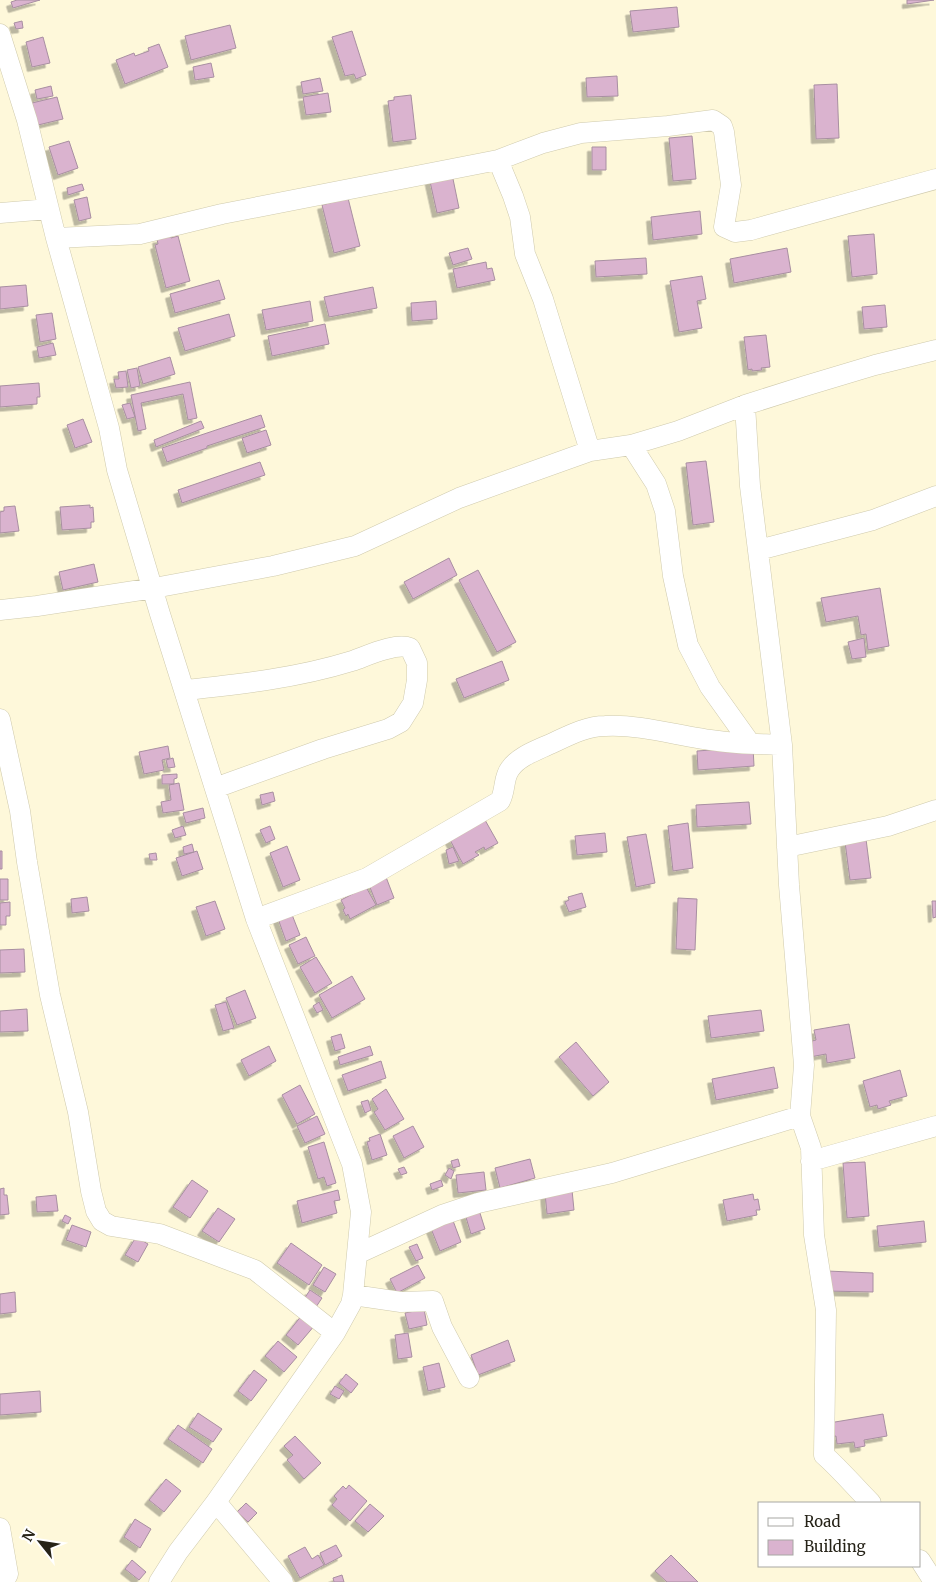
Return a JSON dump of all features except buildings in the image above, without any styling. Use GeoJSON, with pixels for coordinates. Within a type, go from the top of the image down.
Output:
{"type":"FeatureCollection","features":[{"type":"Feature","properties":{"kind":"street"},"geometry":{"type":"LineString","coordinates":[[0,34],[27,120],[56,238],[109,428],[117,470],[256,919],[352,1164],[361,1212],[351,1304],[335,1333],[216,1502],[178,1552],[160,1582]]}},
{"type":"Feature","properties":{"kind":"street"},"geometry":{"type":"LineString","coordinates":[[56,238],[140,234],[222,214],[498,160],[543,143],[581,133],[668,126],[713,120],[722,126],[724,132],[731,186],[724,227],[735,232],[751,230],[936,179]]}},
{"type":"Feature","properties":{"kind":"street"},"geometry":{"type":"LineString","coordinates":[[498,160],[520,218],[525,254],[543,299],[590,452]]}},
{"type":"Feature","properties":{"kind":"street"},"geometry":{"type":"LineString","coordinates":[[0,212],[49,209]]}},
{"type":"Feature","properties":{"kind":"street"},"geometry":{"type":"LineString","coordinates":[[0,610],[154,588],[273,566],[355,546],[459,498],[590,452],[631,444],[678,431],[745,405],[875,365],[936,350]]}},
{"type":"Feature","properties":{"kind":"street"},"geometry":{"type":"LineString","coordinates":[[745,405],[750,486],[782,745],[787,847],[804,1065],[800,1116],[811,1148],[814,1235],[826,1310],[824,1455],[842,1471],[870,1502]]}},
{"type":"Feature","properties":{"kind":"street"},"geometry":{"type":"LineString","coordinates":[[631,444],[656,484],[665,511],[673,576],[688,645],[710,687],[750,744]]}},
{"type":"Feature","properties":{"kind":"street"},"geometry":{"type":"LineString","coordinates":[[758,550],[873,520],[936,496]]}},
{"type":"Feature","properties":{"kind":"street"},"geometry":{"type":"LineString","coordinates":[[185,690],[275,680],[342,664],[400,645],[410,648],[416,663],[417,680],[413,702],[401,722],[388,729],[323,749],[215,788]]}},
{"type":"Feature","properties":{"kind":"street"},"geometry":{"type":"LineString","coordinates":[[0,719],[20,810],[50,995],[78,1112],[96,1211],[102,1221],[111,1226],[160,1234],[254,1270],[335,1333]]}},
{"type":"Feature","properties":{"kind":"street"},"geometry":{"type":"LineString","coordinates":[[256,919],[367,878],[500,801],[506,788],[508,770],[516,762],[538,749],[581,730],[604,726],[630,727],[718,741],[782,745]]}},
{"type":"Feature","properties":{"kind":"street"},"geometry":{"type":"LineString","coordinates":[[787,847],[888,826],[936,810]]}},
{"type":"Feature","properties":{"kind":"street"},"geometry":{"type":"LineString","coordinates":[[357,1254],[442,1215],[478,1203],[612,1173],[800,1116]]}},
{"type":"Feature","properties":{"kind":"street"},"geometry":{"type":"LineString","coordinates":[[811,1161],[936,1126]]}},
{"type":"Feature","properties":{"kind":"street"},"geometry":{"type":"LineString","coordinates":[[353,1294],[401,1302],[433,1301],[442,1327],[468,1378]]}},
{"type":"Feature","properties":{"kind":"street"},"geometry":{"type":"LineString","coordinates":[[216,1502],[283,1582]]}},
{"type":"Feature","properties":{"kind":"street"},"geometry":{"type":"LineString","coordinates":[[0,1528],[8,1574],[4,1582]]}},
{"type":"Feature","properties":{"kind":"street"},"geometry":{"type":"LineString","coordinates":[[921,1562],[934,1582]]}}]}
